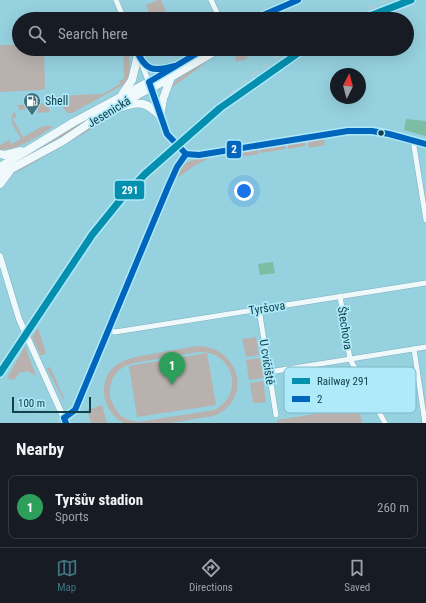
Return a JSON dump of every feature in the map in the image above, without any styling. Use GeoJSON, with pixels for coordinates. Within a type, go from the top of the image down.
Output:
{"type":"FeatureCollection","features":[{"type":"Feature","properties":{"kind":"main road"},"geometry":{"type":"LineString","coordinates":[[272,12],[298,0]]}},
{"type":"Feature","properties":{"kind":"main road"},"geometry":{"type":"LineString","coordinates":[[276,12],[282,8]]}},
{"type":"Feature","properties":{"kind":"main road"},"geometry":{"type":"LineString","coordinates":[[121,96],[132,80],[136,56]]}},
{"type":"Feature","properties":{"kind":"main road"},"geometry":{"type":"LineString","coordinates":[[140,56],[147,67],[154,70],[177,65]]}},
{"type":"Feature","properties":{"kind":"main road","name":"Jesenická"},"geometry":{"type":"LineString","coordinates":[[0,176],[63,141],[192,56]]}},
{"type":"Feature","properties":{"kind":"main road","name":"Jesenická"},"geometry":{"type":"LineString","coordinates":[[0,167],[74,122],[121,96],[171,77],[207,56]]}},
{"type":"Feature","properties":{"kind":"main road"},"geometry":{"type":"LineString","coordinates":[[160,116],[163,98],[171,77]]}},
{"type":"Feature","properties":{"kind":"main road"},"geometry":{"type":"LineString","coordinates":[[106,112],[139,103],[147,105],[160,116]]}},
{"type":"Feature","properties":{"kind":"main road"},"geometry":{"type":"LineString","coordinates":[[0,154],[13,153],[31,148]]}},
{"type":"Feature","properties":{"kind":"main road"},"geometry":{"type":"LineString","coordinates":[[0,184],[11,169]]}},
{"type":"Feature","properties":{"kind":"street"},"geometry":{"type":"LineString","coordinates":[[116,0],[121,12]]}},
{"type":"Feature","properties":{"kind":"street"},"geometry":{"type":"LineString","coordinates":[[211,0],[217,12]]}},
{"type":"Feature","properties":{"kind":"street"},"geometry":{"type":"LineString","coordinates":[[139,56],[160,116],[170,138]]}},
{"type":"Feature","properties":{"kind":"street"},"geometry":{"type":"LineString","coordinates":[[178,147],[186,154],[200,155],[348,131],[389,134],[426,144]]}},
{"type":"Feature","properties":{"kind":"street"},"geometry":{"type":"LineString","coordinates":[[413,140],[426,220]]}},
{"type":"Feature","properties":{"kind":"street"},"geometry":{"type":"LineString","coordinates":[[0,256],[19,319],[65,421],[75,410],[168,187],[177,167],[186,154]]}},
{"type":"Feature","properties":{"kind":"street","name":"Tyršova"},"geometry":{"type":"LineString","coordinates":[[108,330],[115,332],[426,283]]}},
{"type":"Feature","properties":{"kind":"street","name":"Štechova"},"geometry":{"type":"LineString","coordinates":[[340,296],[350,359],[354,367]]}},
{"type":"Feature","properties":{"kind":"street","name":"U cvičiště"},"geometry":{"type":"LineString","coordinates":[[259,309],[276,415]]}},
{"type":"Feature","properties":{"kind":"street"},"geometry":{"type":"LineString","coordinates":[[300,367],[426,347]]}},
{"type":"Feature","properties":{"kind":"street"},"geometry":{"type":"LineString","coordinates":[[414,349],[425,423]]}},
{"type":"Feature","properties":{"kind":"street"},"geometry":{"type":"LineString","coordinates":[[269,372],[284,370]]}},
{"type":"Feature","properties":{"kind":"street","name":"Štechova"},"geometry":{"type":"LineString","coordinates":[[380,413],[385,423]]}},
{"type":"Feature","properties":{"kind":"shaded area"},"geometry":{"type":"Polygon","coordinates":[[[161,0],[166,11],[149,12],[146,5],[161,0]]]}},
{"type":"Feature","properties":{"kind":"shaded area"},"geometry":{"type":"Polygon","coordinates":[[[0,45],[12,45],[12,56],[44,56],[45,88],[42,90],[0,92],[0,45]]]}},
{"type":"Feature","properties":{"kind":"shaded area"},"geometry":{"type":"Polygon","coordinates":[[[123,56],[128,56],[130,71],[125,84],[72,113],[67,113],[55,96],[103,94],[120,84],[119,81],[124,79],[123,56]]]}},
{"type":"Feature","properties":{"kind":"shaded area"},"geometry":{"type":"Polygon","coordinates":[[[236,56],[249,57],[245,60],[236,61],[236,56]]]}},
{"type":"Feature","properties":{"kind":"shaded area"},"geometry":{"type":"Polygon","coordinates":[[[207,62],[171,88],[177,79],[192,69],[207,62]]]}},
{"type":"Feature","properties":{"kind":"shaded area"},"geometry":{"type":"Polygon","coordinates":[[[138,90],[84,122],[59,139],[0,171],[54,140],[83,119],[138,90]]]}},
{"type":"Feature","properties":{"kind":"shaded area"},"geometry":{"type":"Polygon","coordinates":[[[44,103],[48,105],[50,112],[38,113],[37,105],[31,106],[31,109],[20,110],[17,105],[44,103]]]}},
{"type":"Feature","properties":{"kind":"shaded area"},"geometry":{"type":"Polygon","coordinates":[[[124,110],[16,173],[5,181],[26,165],[124,110]]]}},
{"type":"Feature","properties":{"kind":"shaded area"},"geometry":{"type":"Polygon","coordinates":[[[14,112],[17,116],[13,119],[23,137],[43,126],[54,126],[21,145],[6,150],[0,150],[0,145],[9,140],[11,144],[21,139],[12,122],[12,115],[14,112]]]}},
{"type":"Feature","properties":{"kind":"shaded area"},"geometry":{"type":"Polygon","coordinates":[[[406,119],[426,121],[426,136],[404,130],[406,119]]]}},
{"type":"Feature","properties":{"kind":"shaded area"},"geometry":{"type":"Polygon","coordinates":[[[324,139],[325,145],[309,148],[308,141],[324,139]]]}},
{"type":"Feature","properties":{"kind":"shaded area"},"geometry":{"type":"Polygon","coordinates":[[[305,142],[305,146],[288,149],[288,144],[305,142]]]}},
{"type":"Feature","properties":{"kind":"shaded area"},"geometry":{"type":"Polygon","coordinates":[[[285,144],[286,149],[261,153],[260,149],[285,144]]]}},
{"type":"Feature","properties":{"kind":"shaded area"},"geometry":{"type":"Polygon","coordinates":[[[258,149],[259,154],[232,158],[231,153],[258,149]]]}},
{"type":"Feature","properties":{"kind":"shaded area"},"geometry":{"type":"Polygon","coordinates":[[[211,155],[211,157],[194,166],[173,181],[181,167],[187,162],[211,155]]]}},
{"type":"Feature","properties":{"kind":"shaded area"},"geometry":{"type":"Polygon","coordinates":[[[273,262],[275,273],[260,275],[258,264],[273,262]]]}},
{"type":"Feature","properties":{"kind":"shaded area"},"geometry":{"type":"Polygon","coordinates":[[[38,328],[46,353],[41,356],[32,337],[38,328]]]}},
{"type":"Feature","properties":{"kind":"shaded area"},"geometry":{"type":"Polygon","coordinates":[[[256,337],[259,355],[246,357],[242,339],[256,337]]]}},
{"type":"Feature","properties":{"kind":"shaded area"},"geometry":{"type":"Polygon","coordinates":[[[25,346],[36,376],[27,371],[19,373],[14,380],[7,378],[25,346]]]}},
{"type":"Feature","properties":{"kind":"shaded area"},"geometry":{"type":"Polygon","coordinates":[[[197,346],[210,348],[221,353],[230,361],[236,372],[238,383],[236,394],[230,404],[220,413],[210,417],[169,423],[123,423],[112,414],[106,402],[104,393],[108,373],[114,367],[121,362],[138,356],[197,346]],[[198,352],[134,363],[125,366],[118,371],[110,386],[110,398],[116,410],[121,416],[138,422],[214,410],[224,403],[230,394],[232,384],[231,374],[227,365],[220,358],[210,353],[198,352]]]}},
{"type":"Feature","properties":{"kind":"shaded area"},"geometry":{"type":"Polygon","coordinates":[[[207,353],[216,405],[137,417],[129,366],[207,353]]]}},
{"type":"Feature","properties":{"kind":"shaded area"},"geometry":{"type":"Polygon","coordinates":[[[260,358],[264,378],[249,380],[246,360],[260,358]]]}},
{"type":"Feature","properties":{"kind":"shaded area"},"geometry":{"type":"Polygon","coordinates":[[[50,367],[64,398],[63,399],[47,369],[50,367]]]}},
{"type":"Feature","properties":{"kind":"shaded area"},"geometry":{"type":"Polygon","coordinates":[[[263,381],[266,402],[253,403],[250,383],[263,381]]]}},
{"type":"Feature","properties":{"kind":"shaded area"},"geometry":{"type":"Polygon","coordinates":[[[102,405],[107,423],[91,423],[87,410],[102,405]]]}},
{"type":"Feature","properties":{"kind":"shaded area"},"geometry":{"type":"Polygon","coordinates":[[[321,413],[360,413],[362,423],[277,423],[277,420],[321,413]]]}},
{"type":"Feature","properties":{"kind":"tunnel"},"geometry":{"type":"LineString","coordinates":[[170,138],[178,147]]}},
{"type":"Feature","properties":{"kind":"railway"},"geometry":{"type":"LineString","coordinates":[[360,12],[388,0]]}},
{"type":"Feature","properties":{"kind":"railway"},"geometry":{"type":"LineString","coordinates":[[129,190],[168,148],[257,71],[278,56]]}},
{"type":"Feature","properties":{"kind":"railway"},"geometry":{"type":"LineString","coordinates":[[123,203],[163,167]]}},
{"type":"Feature","properties":{"kind":"railway"},"geometry":{"type":"LineString","coordinates":[[0,368],[19,345]]}},
{"type":"Feature","properties":{"kind":"rail line","name":"291"},"geometry":{"type":"LineString","coordinates":[[380,12],[411,0]]}},
{"type":"Feature","properties":{"kind":"rail line","name":"291"},"geometry":{"type":"LineString","coordinates":[[0,373],[92,235],[122,198],[145,174],[220,108],[294,56]]}},
{"type":"Feature","properties":{"kind":"transit line","name":"2"},"geometry":{"type":"LineString","coordinates":[[270,12],[298,0]]}},
{"type":"Feature","properties":{"kind":"transit line","name":"2"},"geometry":{"type":"LineString","coordinates":[[139,56],[146,66],[151,68],[161,69],[175,66]]}},
{"type":"Feature","properties":{"kind":"transit line","name":"2"},"geometry":{"type":"LineString","coordinates":[[192,56],[149,82],[167,134],[186,154],[199,155],[348,131],[372,131],[426,144]]}},
{"type":"Feature","properties":{"kind":"transit line","name":"2"},"geometry":{"type":"LineString","coordinates":[[66,423],[64,418],[75,410],[168,187],[177,167],[186,154]]}},
{"type":"Feature","properties":{"kind":"place","name":"Shell"},"geometry":{"type":"Point","coordinates":[32,116]}},
{"type":"Feature","properties":{"kind":"place","name":"Tyršův stadion"},"geometry":{"type":"Point","coordinates":[172,385]}}]}
